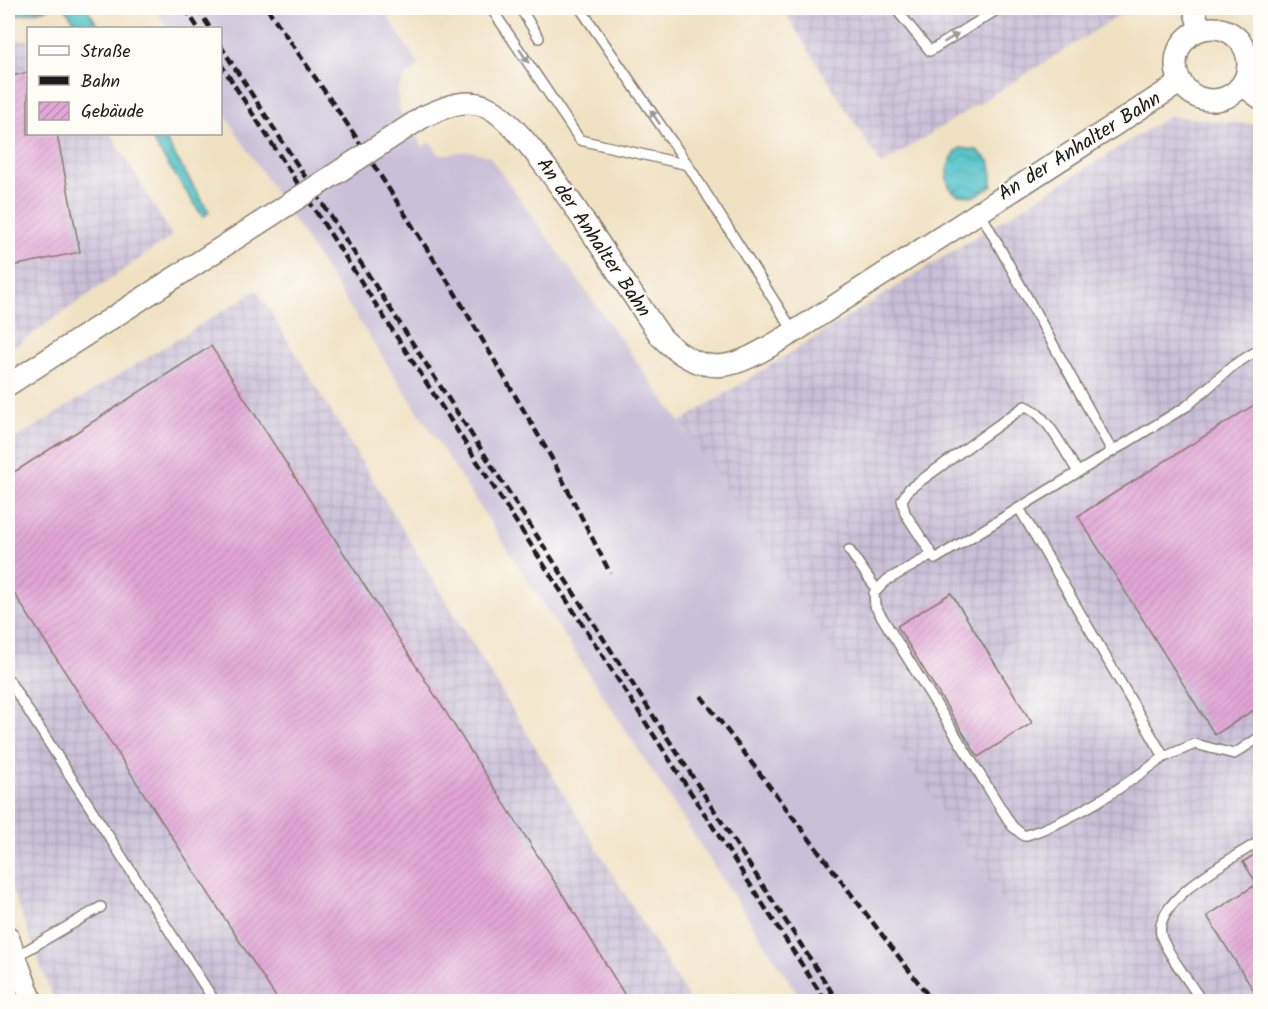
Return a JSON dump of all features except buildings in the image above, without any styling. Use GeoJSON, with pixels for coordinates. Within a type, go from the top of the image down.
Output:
{"type":"FeatureCollection","features":[{"type":"Feature","properties":{"kind":"street"},"geometry":{"type":"LineString","coordinates":[[1194,8],[1200,30]]}},
{"type":"Feature","properties":{"kind":"street"},"geometry":{"type":"LineString","coordinates":[[1223,29],[1241,42],[1249,63],[1242,85],[1234,94],[1211,100],[1188,92],[1181,82],[1177,72],[1178,52],[1191,34],[1200,30],[1223,29]]}},
{"type":"Feature","properties":{"kind":"street","name":"An der Anhalter Bahn"},"geometry":{"type":"LineString","coordinates":[[8,385],[423,117],[455,104],[484,106],[501,115],[536,154],[657,331],[676,351],[689,360],[711,366],[735,365],[794,332],[1181,82]]}},
{"type":"Feature","properties":{"kind":"street"},"geometry":{"type":"LineString","coordinates":[[1242,85],[1260,98]]}},
{"type":"Feature","properties":{"kind":"street"},"geometry":{"type":"LineString","coordinates":[[11,947],[32,1002]]}},
{"type":"Feature","properties":{"kind":"lane"},"geometry":{"type":"LineString","coordinates":[[491,8],[579,140],[688,165]]}},
{"type":"Feature","properties":{"kind":"lane"},"geometry":{"type":"LineString","coordinates":[[520,8],[539,38]]}},
{"type":"Feature","properties":{"kind":"lane"},"geometry":{"type":"LineString","coordinates":[[580,8],[688,165],[794,332]]}},
{"type":"Feature","properties":{"kind":"lane"},"geometry":{"type":"LineString","coordinates":[[895,8],[930,51],[1000,8]]}},
{"type":"Feature","properties":{"kind":"lane"},"geometry":{"type":"LineString","coordinates":[[979,211],[997,239],[1025,296],[1112,452]]}},
{"type":"Feature","properties":{"kind":"lane"},"geometry":{"type":"LineString","coordinates":[[1078,472],[1035,408],[1025,406],[909,489],[902,500],[905,513],[935,559],[1187,406],[1234,365],[1260,349]]}},
{"type":"Feature","properties":{"kind":"lane"},"geometry":{"type":"LineString","coordinates":[[1019,508],[1164,757]]}},
{"type":"Feature","properties":{"kind":"lane"},"geometry":{"type":"LineString","coordinates":[[849,550],[877,590]]}},
{"type":"Feature","properties":{"kind":"lane"},"geometry":{"type":"LineString","coordinates":[[932,555],[887,580],[874,593],[875,606],[1012,826],[1024,836],[1043,830],[1119,789],[1164,757],[1195,744],[1234,754],[1260,737]]}},
{"type":"Feature","properties":{"kind":"lane"},"geometry":{"type":"LineString","coordinates":[[8,679],[215,1002]]}},
{"type":"Feature","properties":{"kind":"lane"},"geometry":{"type":"LineString","coordinates":[[1202,1002],[1161,935],[1162,921],[1186,887],[1260,841]]}},
{"type":"Feature","properties":{"kind":"lane"},"geometry":{"type":"LineString","coordinates":[[11,947],[101,907]]}},
{"type":"Feature","properties":{"kind":"shaded area"},"geometry":{"type":"Polygon","coordinates":[[[155,8],[382,8],[419,65],[403,80],[398,90],[398,101],[401,113],[423,147],[430,142],[440,155],[469,151],[489,156],[680,422],[1069,1001],[802,1001],[222,111],[222,27],[167,27],[155,8]]]}},
{"type":"Feature","properties":{"kind":"shaded area"},"geometry":{"type":"Polygon","coordinates":[[[782,8],[1131,8],[881,165],[782,8]]]}},
{"type":"Feature","properties":{"kind":"shaded area"},"geometry":{"type":"Polygon","coordinates":[[[27,39],[27,135],[112,135],[172,236],[8,351],[8,43],[27,39]]]}},
{"type":"Feature","properties":{"kind":"shaded area"},"geometry":{"type":"Polygon","coordinates":[[[1169,116],[1260,125],[1260,1001],[1069,1001],[680,422],[1169,116]]]}},
{"type":"Feature","properties":{"kind":"shaded area"},"geometry":{"type":"Polygon","coordinates":[[[257,290],[690,1001],[54,1001],[8,879],[8,443],[257,290]]]}},
{"type":"Feature","properties":{"kind":"water"},"geometry":{"type":"Polygon","coordinates":[[[8,8],[52,8],[8,17],[8,8]]]}},
{"type":"Feature","properties":{"kind":"water"},"geometry":{"type":"Polygon","coordinates":[[[65,8],[87,8],[98,27],[78,27],[65,8]]]}},
{"type":"Feature","properties":{"kind":"water"},"geometry":{"type":"Polygon","coordinates":[[[149,135],[163,135],[209,212],[203,217],[149,135]]]}},
{"type":"Feature","properties":{"kind":"water"},"geometry":{"type":"Polygon","coordinates":[[[960,148],[977,150],[991,163],[992,186],[975,196],[959,195],[953,191],[947,179],[951,159],[960,148]]]}},
{"type":"Feature","properties":{"kind":"railway"},"geometry":{"type":"LineString","coordinates":[[185,8],[197,27]]}},
{"type":"Feature","properties":{"kind":"railway"},"geometry":{"type":"LineString","coordinates":[[197,8],[209,27]]}},
{"type":"Feature","properties":{"kind":"railway"},"geometry":{"type":"LineString","coordinates":[[267,8],[350,128],[452,288],[551,457],[610,573]]}},
{"type":"Feature","properties":{"kind":"railway"},"geometry":{"type":"LineString","coordinates":[[222,48],[838,1002]]}},
{"type":"Feature","properties":{"kind":"railway"},"geometry":{"type":"LineString","coordinates":[[222,66],[826,1002]]}},
{"type":"Feature","properties":{"kind":"railway"},"geometry":{"type":"LineString","coordinates":[[701,696],[933,1002]]}}]}
